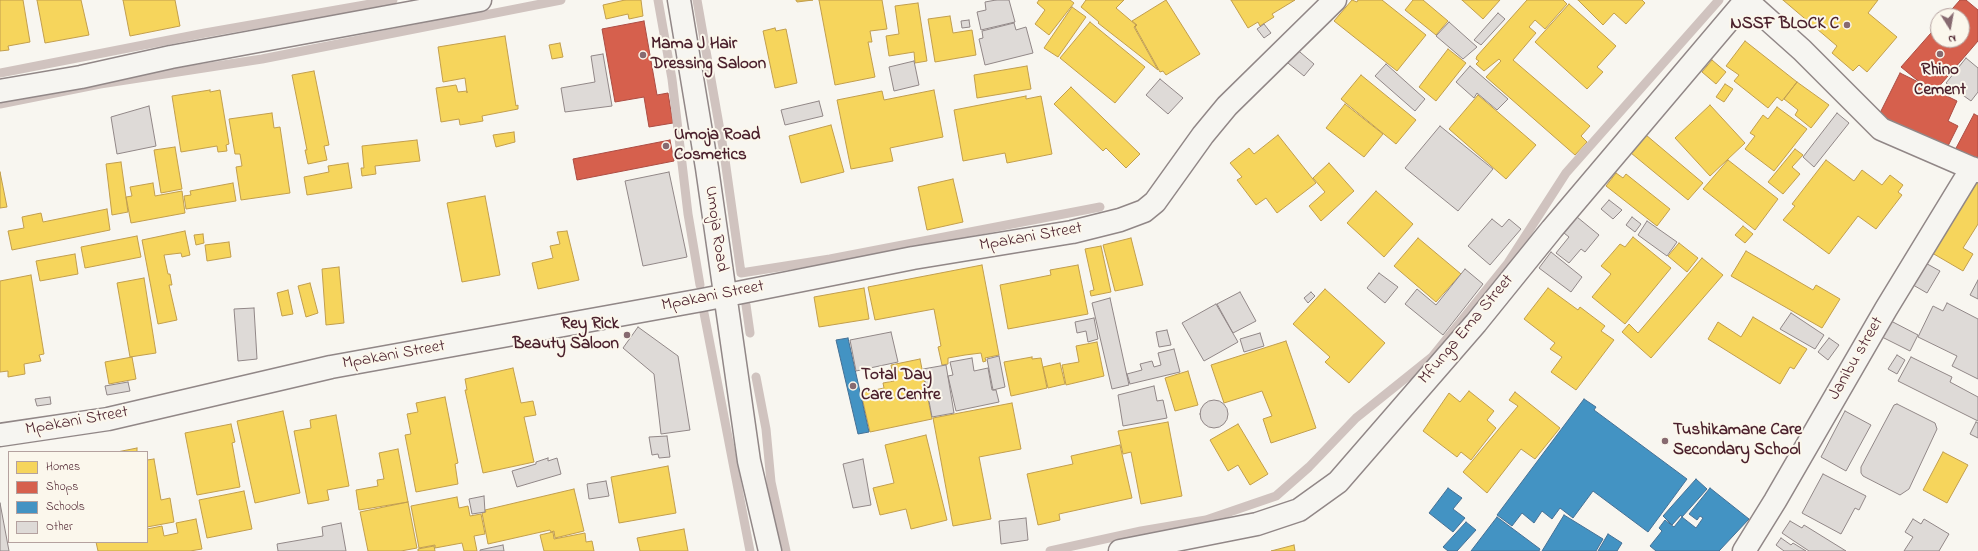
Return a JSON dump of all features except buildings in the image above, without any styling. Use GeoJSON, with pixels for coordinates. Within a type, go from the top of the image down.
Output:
{"type":"FeatureCollection","features":[{"type":"Feature","properties":{"kind":"street"},"geometry":{"type":"LineString","coordinates":[[0,91],[81,77],[171,57],[480,0]]}},
{"type":"Feature","properties":{"kind":"street","name":"Umoja Road"},"geometry":{"type":"LineString","coordinates":[[680,0],[707,168],[749,461],[770,551]]}},
{"type":"Feature","properties":{"kind":"street","name":"Mpakani Street"},"geometry":{"type":"LineString","coordinates":[[0,435],[108,418],[331,367],[913,258],[1072,232],[1120,220],[1144,211],[1155,202],[1164,192],[1186,158],[1227,106],[1335,0]]}},
{"type":"Feature","properties":{"kind":"street"},"geometry":{"type":"LineString","coordinates":[[1746,0],[1802,50],[1881,129],[1975,170]]}},
{"type":"Feature","properties":{"kind":"street","name":"Mfunga Ema Street"},"geometry":{"type":"LineString","coordinates":[[1120,551],[1257,524],[1299,510],[1338,482],[1476,323],[1552,229],[1746,0]]}},
{"type":"Feature","properties":{"kind":"street","name":"Janibu street"},"geometry":{"type":"LineString","coordinates":[[1744,551],[1775,501],[1886,309],[1975,170]]}},
{"type":"Feature","properties":{"kind":"waterway"},"geometry":{"type":"LineString","coordinates":[[0,73],[205,33],[393,0]]}},
{"type":"Feature","properties":{"kind":"waterway"},"geometry":{"type":"LineString","coordinates":[[0,104],[100,84],[262,59],[561,0]]}},
{"type":"Feature","properties":{"kind":"waterway"},"geometry":{"type":"LineString","coordinates":[[658,0],[672,79],[688,214],[700,285]]}},
{"type":"Feature","properties":{"kind":"waterway"},"geometry":{"type":"LineString","coordinates":[[697,0],[724,153],[741,273],[830,259],[1100,207]]}},
{"type":"Feature","properties":{"kind":"waterway"},"geometry":{"type":"LineString","coordinates":[[1050,551],[1141,531],[1206,520],[1276,496],[1309,467],[1356,418],[1432,357],[1508,263],[1566,173],[1719,0]]}},
{"type":"Feature","properties":{"kind":"waterway"},"geometry":{"type":"LineString","coordinates":[[746,305],[750,333]]}},
{"type":"Feature","properties":{"kind":"waterway"},"geometry":{"type":"LineString","coordinates":[[704,313],[750,551]]}},
{"type":"Feature","properties":{"kind":"waterway"},"geometry":{"type":"LineString","coordinates":[[756,377],[766,429],[771,482],[786,551]]}},
{"type":"Feature","properties":{"kind":"place","name":"NSSF BLOCK C"},"geometry":{"type":"Point","coordinates":[1847,25]}},
{"type":"Feature","properties":{"kind":"place","name":"Rhino Cement"},"geometry":{"type":"Point","coordinates":[1940,54]}},
{"type":"Feature","properties":{"kind":"place","name":"Mama J Hair Dressing Saloon"},"geometry":{"type":"Point","coordinates":[643,55]}},
{"type":"Feature","properties":{"kind":"place","name":"Umoja Road Cosmetics"},"geometry":{"type":"Point","coordinates":[666,146]}},
{"type":"Feature","properties":{"kind":"place","name":"Rey Rick Beauty Saloon"},"geometry":{"type":"Point","coordinates":[627,335]}},
{"type":"Feature","properties":{"kind":"place","name":"Total Day Care Centre"},"geometry":{"type":"Point","coordinates":[853,386]}},
{"type":"Feature","properties":{"kind":"place","name":"Tushikamane Care Secondary School"},"geometry":{"type":"Point","coordinates":[1665,441]}}]}
